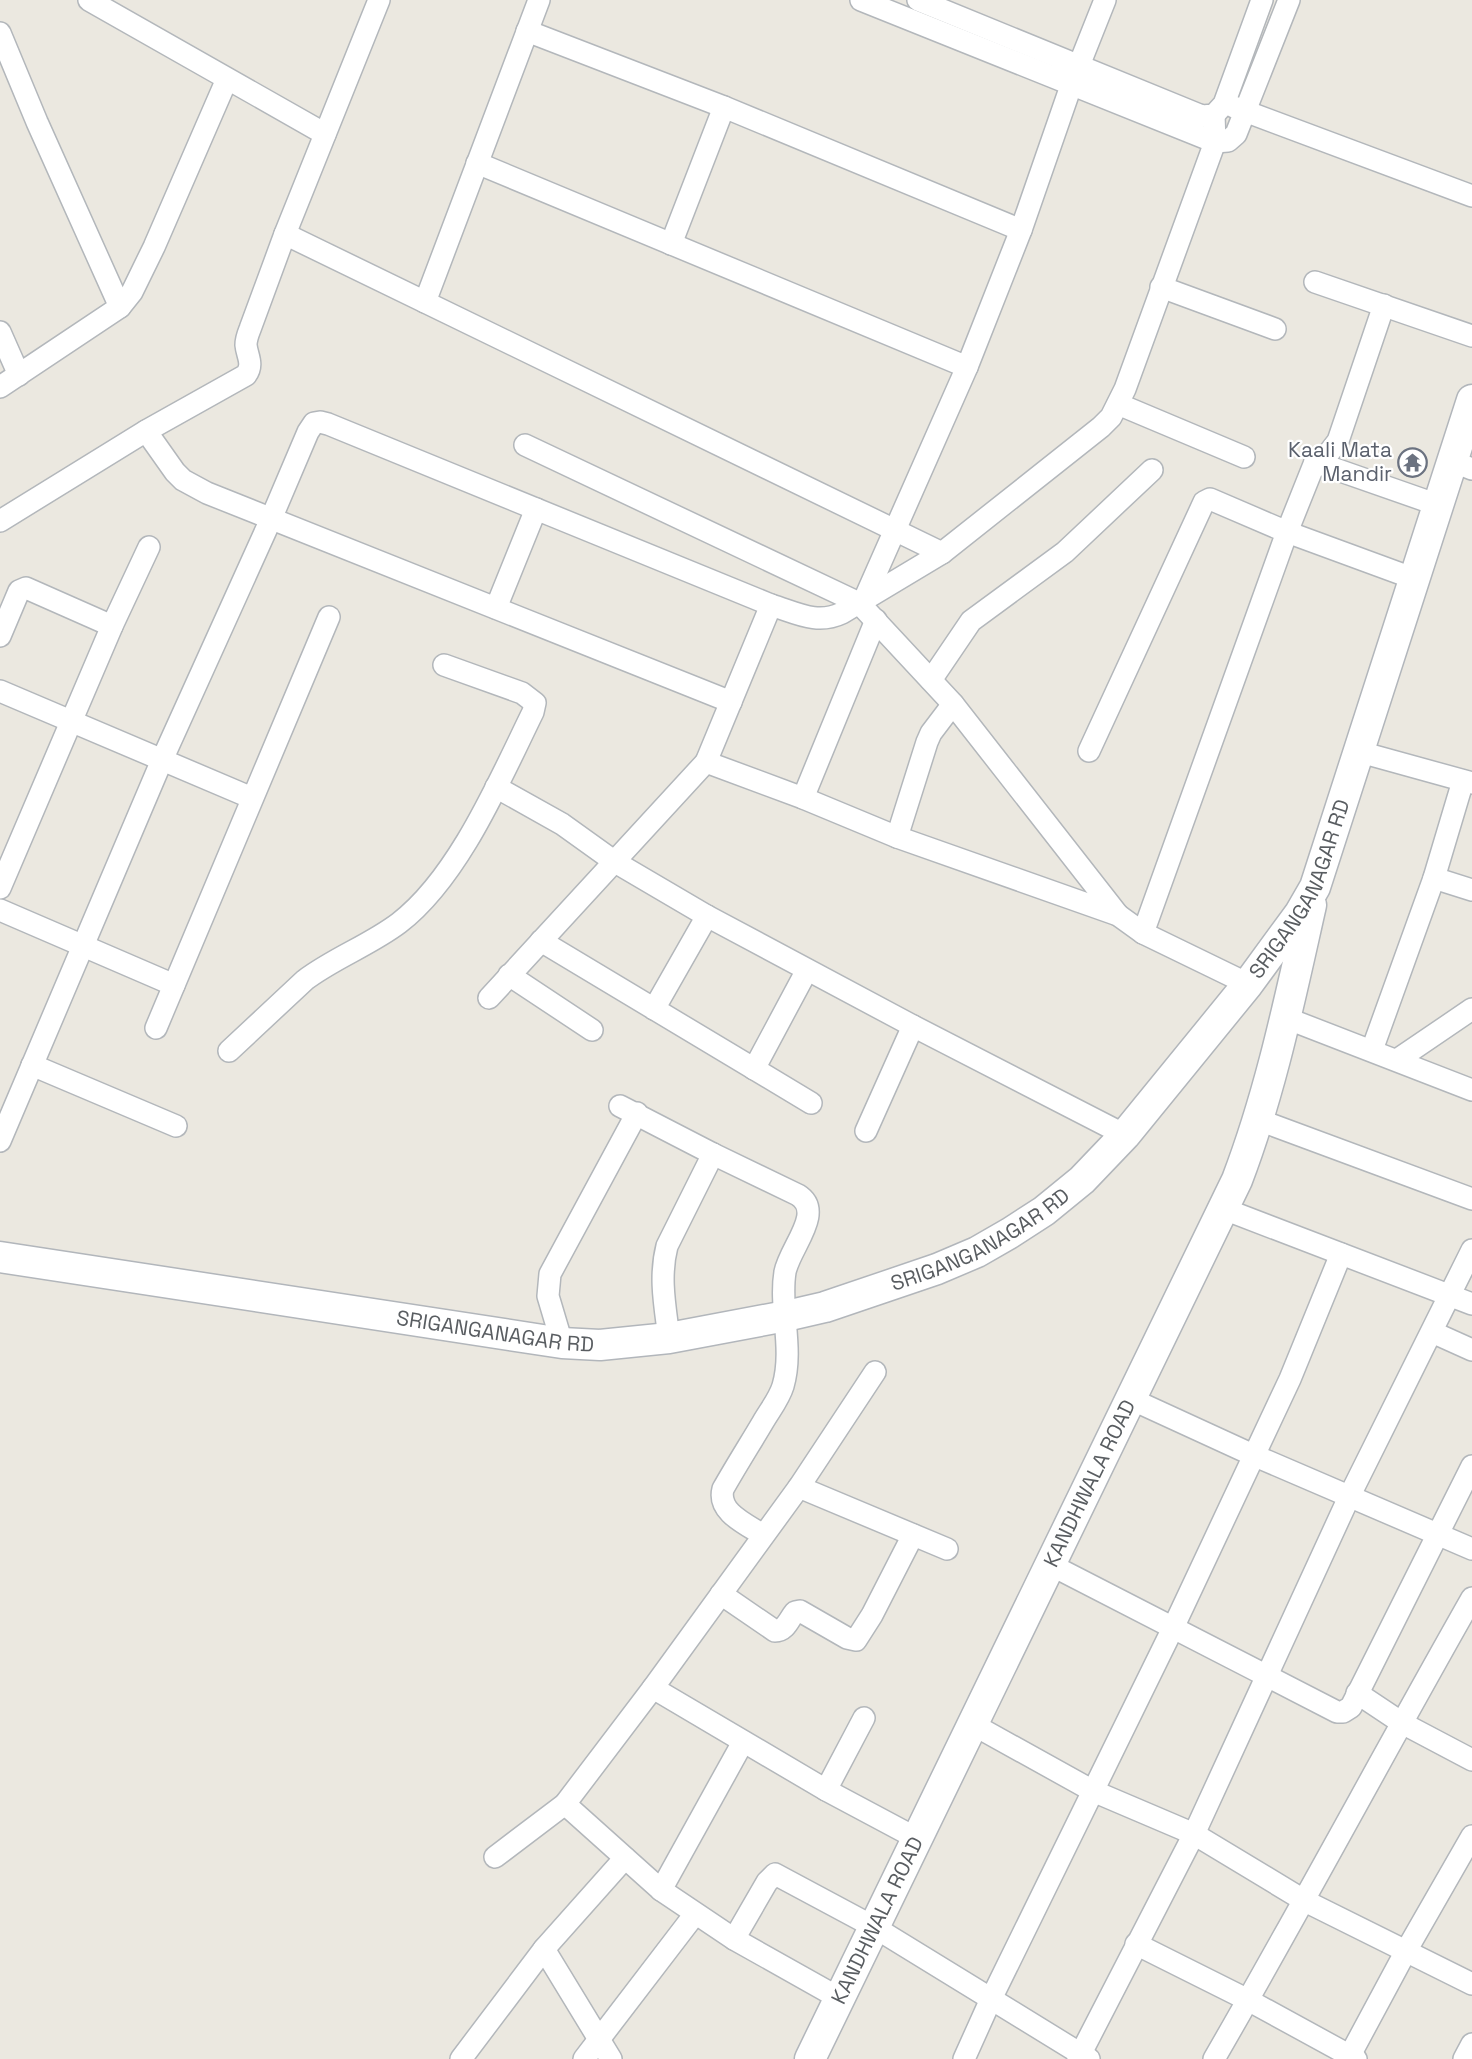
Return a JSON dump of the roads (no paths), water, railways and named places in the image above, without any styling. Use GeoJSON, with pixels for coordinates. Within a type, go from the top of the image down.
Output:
{"type":"FeatureCollection","features":[{"type":"Feature","properties":{"kind":"main road","name":"SRIGANGANAGAR RD"},"geometry":{"type":"LineString","coordinates":[[0,1257],[562,1343],[600,1345],[669,1338],[825,1307],[937,1269],[977,1252],[1044,1211],[1082,1180],[1125,1135],[1248,984],[1300,912],[1315,887],[1438,506],[1462,465],[1472,400]]}},
{"type":"Feature","properties":{"kind":"main road","name":"KANDHWALA ROAD"},"geometry":{"type":"LineString","coordinates":[[810,2059],[1237,1180],[1258,1120],[1286,1018],[1315,887]]}},
{"type":"Feature","properties":{"kind":"street"},"geometry":{"type":"LineString","coordinates":[[89,0],[325,134]]}},
{"type":"Feature","properties":{"kind":"street"},"geometry":{"type":"LineString","coordinates":[[0,521],[146,431],[246,375],[249,371],[251,365],[246,340],[285,234],[379,0]]}},
{"type":"Feature","properties":{"kind":"street"},"geometry":{"type":"LineString","coordinates":[[425,302],[539,0]]}},
{"type":"Feature","properties":{"kind":"street"},"geometry":{"type":"LineString","coordinates":[[861,0],[1202,116],[1219,110],[1245,111],[1472,196]]}},
{"type":"Feature","properties":{"kind":"street"},"geometry":{"type":"LineString","coordinates":[[918,0],[1215,142],[1228,141],[1233,138],[1289,0]]}},
{"type":"Feature","properties":{"kind":"street"},"geometry":{"type":"LineString","coordinates":[[862,601],[967,367],[1021,230],[1075,74],[1105,0]]}},
{"type":"Feature","properties":{"kind":"street"},"geometry":{"type":"LineString","coordinates":[[2,1129],[32,1065],[162,760],[314,423],[320,422],[771,605],[819,620],[830,619],[942,553],[1111,417],[1118,404],[1215,142],[1219,110],[1262,0]]}},
{"type":"Feature","properties":{"kind":"street"},"geometry":{"type":"LineString","coordinates":[[527,31],[724,107],[1021,230]]}},
{"type":"Feature","properties":{"kind":"street"},"geometry":{"type":"LineString","coordinates":[[0,33],[120,308]]}},
{"type":"Feature","properties":{"kind":"street"},"geometry":{"type":"LineString","coordinates":[[0,387],[120,308],[132,292],[227,79]]}},
{"type":"Feature","properties":{"kind":"street"},"geometry":{"type":"LineString","coordinates":[[671,244],[724,107]]}},
{"type":"Feature","properties":{"kind":"street"},"geometry":{"type":"LineString","coordinates":[[477,163],[967,367]]}},
{"type":"Feature","properties":{"kind":"street"},"geometry":{"type":"LineString","coordinates":[[285,234],[942,553]]}},
{"type":"Feature","properties":{"kind":"street"},"geometry":{"type":"LineString","coordinates":[[1315,282],[1472,336]]}},
{"type":"Feature","properties":{"kind":"street"},"geometry":{"type":"LineString","coordinates":[[1161,287],[1275,329]]}},
{"type":"Feature","properties":{"kind":"street"},"geometry":{"type":"LineString","coordinates":[[1143,933],[1287,532],[1315,462],[1328,453],[1338,441],[1384,305]]}},
{"type":"Feature","properties":{"kind":"street"},"geometry":{"type":"LineString","coordinates":[[0,332],[19,375]]}},
{"type":"Feature","properties":{"kind":"street"},"geometry":{"type":"LineString","coordinates":[[1118,404],[1244,457]]}},
{"type":"Feature","properties":{"kind":"street"},"geometry":{"type":"LineString","coordinates":[[146,431],[175,472],[183,480],[207,493],[731,702]]}},
{"type":"Feature","properties":{"kind":"street"},"geometry":{"type":"LineString","coordinates":[[525,445],[862,601],[876,620],[953,704],[1118,915],[1143,933],[1248,984]]}},
{"type":"Feature","properties":{"kind":"street"},"geometry":{"type":"LineString","coordinates":[[1315,462],[1438,506]]}},
{"type":"Feature","properties":{"kind":"street"},"geometry":{"type":"LineString","coordinates":[[932,680],[971,621],[1065,552],[1152,470]]}},
{"type":"Feature","properties":{"kind":"street"},"geometry":{"type":"LineString","coordinates":[[1089,750],[1204,502],[1217,501],[1287,532],[1415,579]]}},
{"type":"Feature","properties":{"kind":"street"},"geometry":{"type":"LineString","coordinates":[[496,608],[536,509]]}},
{"type":"Feature","properties":{"kind":"street"},"geometry":{"type":"LineString","coordinates":[[0,888],[70,722],[149,547]]}},
{"type":"Feature","properties":{"kind":"street"},"geometry":{"type":"LineString","coordinates":[[0,636],[19,591],[26,588],[112,626]]}},
{"type":"Feature","properties":{"kind":"street"},"geometry":{"type":"LineString","coordinates":[[489,998],[706,762],[771,605]]}},
{"type":"Feature","properties":{"kind":"street"},"geometry":{"type":"LineString","coordinates":[[156,1028],[329,617]]}},
{"type":"Feature","properties":{"kind":"street"},"geometry":{"type":"LineString","coordinates":[[803,798],[876,620]]}},
{"type":"Feature","properties":{"kind":"street"},"geometry":{"type":"LineString","coordinates":[[229,1051],[318,970],[377,938],[412,912],[455,860],[496,787],[533,712],[535,703],[522,693],[444,664]]}},
{"type":"Feature","properties":{"kind":"street"},"geometry":{"type":"LineString","coordinates":[[0,691],[252,798]]}},
{"type":"Feature","properties":{"kind":"street"},"geometry":{"type":"LineString","coordinates":[[897,837],[927,742],[953,704]]}},
{"type":"Feature","properties":{"kind":"street"},"geometry":{"type":"LineString","coordinates":[[1360,752],[1468,782],[1372,1050]]}},
{"type":"Feature","properties":{"kind":"street"},"geometry":{"type":"LineString","coordinates":[[706,762],[803,798],[897,837],[1118,915]]}},
{"type":"Feature","properties":{"kind":"street"},"geometry":{"type":"LineString","coordinates":[[496,787],[562,824],[615,862],[706,916],[1125,1135]]}},
{"type":"Feature","properties":{"kind":"street"},"geometry":{"type":"LineString","coordinates":[[1434,878],[1472,890]]}},
{"type":"Feature","properties":{"kind":"street"},"geometry":{"type":"LineString","coordinates":[[0,910],[174,985]]}},
{"type":"Feature","properties":{"kind":"street"},"geometry":{"type":"LineString","coordinates":[[654,1009],[706,916]]}},
{"type":"Feature","properties":{"kind":"street"},"geometry":{"type":"LineString","coordinates":[[541,941],[811,1103]]}},
{"type":"Feature","properties":{"kind":"street"},"geometry":{"type":"LineString","coordinates":[[754,1069],[807,970]]}},
{"type":"Feature","properties":{"kind":"street"},"geometry":{"type":"LineString","coordinates":[[509,975],[592,1030]]}},
{"type":"Feature","properties":{"kind":"street"},"geometry":{"type":"LineString","coordinates":[[1397,1060],[1472,1009]]}},
{"type":"Feature","properties":{"kind":"street"},"geometry":{"type":"LineString","coordinates":[[1286,1018],[1472,1090]]}},
{"type":"Feature","properties":{"kind":"street"},"geometry":{"type":"LineString","coordinates":[[866,1131],[913,1026]]}},
{"type":"Feature","properties":{"kind":"street"},"geometry":{"type":"LineString","coordinates":[[32,1065],[176,1126]]}},
{"type":"Feature","properties":{"kind":"street"},"geometry":{"type":"LineString","coordinates":[[562,1343],[548,1296],[550,1274],[629,1110],[712,1154],[805,1199],[809,1206],[809,1218],[789,1257],[785,1270],[787,1360],[782,1388],[723,1489],[721,1497],[723,1506],[763,1535]]}},
{"type":"Feature","properties":{"kind":"street"},"geometry":{"type":"LineString","coordinates":[[1258,1120],[1472,1199]]}},
{"type":"Feature","properties":{"kind":"street"},"geometry":{"type":"LineString","coordinates":[[669,1338],[663,1290],[663,1262],[668,1246],[712,1154]]}},
{"type":"Feature","properties":{"kind":"street"},"geometry":{"type":"LineString","coordinates":[[1224,1209],[1472,1304]]}},
{"type":"Feature","properties":{"kind":"street"},"geometry":{"type":"LineString","coordinates":[[734,1939],[770,1877],[775,1874],[874,1927],[1083,2057],[1136,1944],[1194,1834],[1350,1495],[1472,1250]]}},
{"type":"Feature","properties":{"kind":"street"},"geometry":{"type":"LineString","coordinates":[[964,2059],[991,1998],[1173,1628],[1290,1379],[1341,1254]]}},
{"type":"Feature","properties":{"kind":"street"},"geometry":{"type":"LineString","coordinates":[[1432,1332],[1472,1350]]}},
{"type":"Feature","properties":{"kind":"street"},"geometry":{"type":"LineString","coordinates":[[495,1857],[565,1804],[653,1688],[799,1487],[875,1372]]}},
{"type":"Feature","properties":{"kind":"street"},"geometry":{"type":"LineString","coordinates":[[1131,1399],[1253,1455],[1472,1549]]}},
{"type":"Feature","properties":{"kind":"street"},"geometry":{"type":"LineString","coordinates":[[1051,1565],[1336,1712],[1343,1712],[1350,1707],[1472,1466]]}},
{"type":"Feature","properties":{"kind":"street"},"geometry":{"type":"LineString","coordinates":[[799,1487],[947,1549]]}},
{"type":"Feature","properties":{"kind":"street"},"geometry":{"type":"LineString","coordinates":[[721,1594],[775,1631],[784,1628],[795,1612],[800,1611],[847,1638],[856,1640],[872,1615],[913,1535]]}},
{"type":"Feature","properties":{"kind":"street"},"geometry":{"type":"LineString","coordinates":[[1214,2059],[1305,1901],[1472,1598]]}},
{"type":"Feature","properties":{"kind":"street"},"geometry":{"type":"LineString","coordinates":[[653,1688],[826,1790],[916,1838]]}},
{"type":"Feature","properties":{"kind":"street"},"geometry":{"type":"LineString","coordinates":[[1357,1693],[1402,1722],[1472,1760]]}},
{"type":"Feature","properties":{"kind":"street"},"geometry":{"type":"LineString","coordinates":[[826,1790],[864,1718]]}},
{"type":"Feature","properties":{"kind":"street"},"geometry":{"type":"LineString","coordinates":[[974,1725],[1093,1791],[1194,1834],[1305,1901],[1472,1984]]}},
{"type":"Feature","properties":{"kind":"street"},"geometry":{"type":"LineString","coordinates":[[661,1890],[743,1742]]}},
{"type":"Feature","properties":{"kind":"street"},"geometry":{"type":"LineString","coordinates":[[565,1804],[661,1890],[734,1939],[839,1998]]}},
{"type":"Feature","properties":{"kind":"street"},"geometry":{"type":"LineString","coordinates":[[1136,1944],[1248,2000],[1351,2058],[1406,1951],[1472,1836]]}},
{"type":"Feature","properties":{"kind":"street"},"geometry":{"type":"LineString","coordinates":[[461,2059],[544,1949],[625,1858]]}},
{"type":"Feature","properties":{"kind":"street"},"geometry":{"type":"LineString","coordinates":[[584,2059],[695,1914]]}},
{"type":"Feature","properties":{"kind":"street"},"geometry":{"type":"LineString","coordinates":[[544,1949],[611,2059]]}},
{"type":"Feature","properties":{"kind":"street"},"geometry":{"type":"LineString","coordinates":[[1464,2059],[1472,2044]]}},
{"type":"Feature","properties":{"kind":"place","name":"Kaali Mata Mandir"},"geometry":{"type":"Point","coordinates":[1413,462]}}]}
